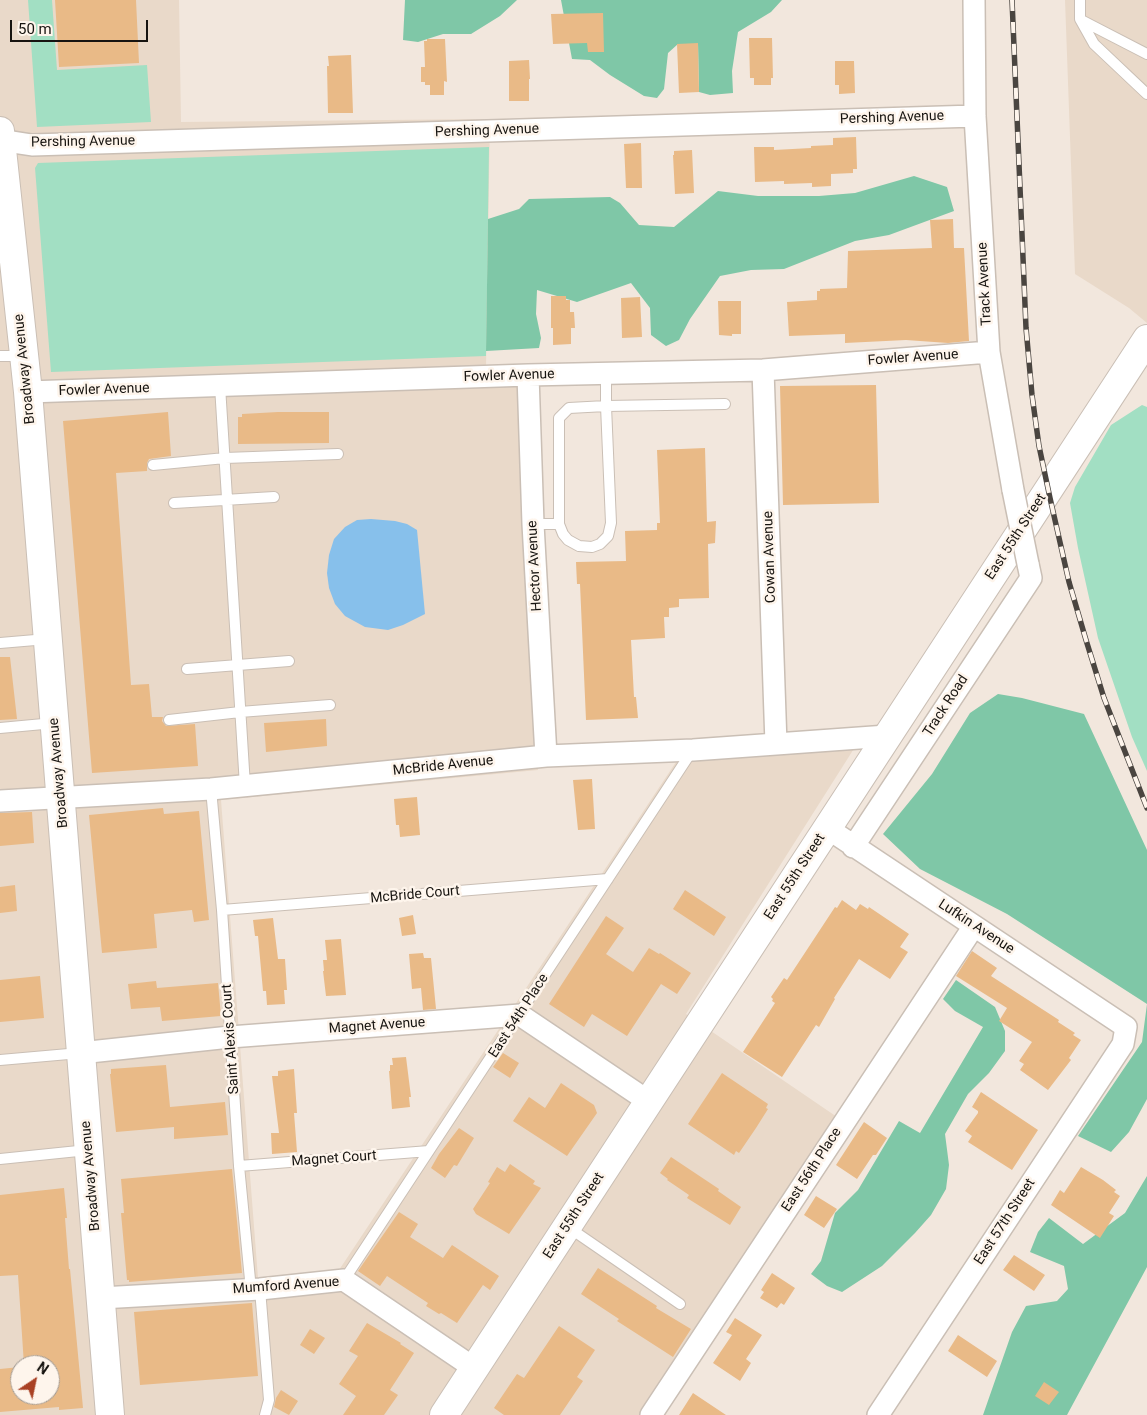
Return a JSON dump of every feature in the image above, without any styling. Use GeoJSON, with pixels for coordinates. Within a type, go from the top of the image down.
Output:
{"type":"FeatureCollection","features":[{"type":"Feature","properties":{"kind":"main road","name":"Broadway Avenue"},"geometry":{"type":"LineString","coordinates":[[0,131],[12,356],[28,392],[110,1415]]}},
{"type":"Feature","properties":{"kind":"main road","name":"East 55th Street"},"geometry":{"type":"LineString","coordinates":[[444,1415],[1147,339]]}},
{"type":"Feature","properties":{"kind":"street","name":"Track Avenue"},"geometry":{"type":"LineString","coordinates":[[974,0],[975,116],[989,352],[1028,564]]}},
{"type":"Feature","properties":{"kind":"street","name":"Pershing Avenue"},"geometry":{"type":"LineString","coordinates":[[0,140],[32,145],[975,116]]}},
{"type":"Feature","properties":{"kind":"street","name":"Fowler Avenue"},"geometry":{"type":"LineString","coordinates":[[28,392],[528,375],[763,370],[989,352]]}},
{"type":"Feature","properties":{"kind":"street","name":"Cowan Avenue"},"geometry":{"type":"LineString","coordinates":[[763,370],[776,744]]}},
{"type":"Feature","properties":{"kind":"street","name":"Hector Avenue"},"geometry":{"type":"LineString","coordinates":[[528,375],[533,524],[546,756]]}},
{"type":"Feature","properties":{"kind":"street","name":"Track Road"},"geometry":{"type":"LineString","coordinates":[[853,847],[1031,578],[1028,564]]}},
{"type":"Feature","properties":{"kind":"street","name":"McBride Avenue"},"geometry":{"type":"LineString","coordinates":[[0,801],[211,789],[546,756],[693,750],[887,736]]}},
{"type":"Feature","properties":{"kind":"street","name":"Lufkin Avenue"},"geometry":{"type":"LineString","coordinates":[[827,828],[1126,1027]]}},
{"type":"Feature","properties":{"kind":"street","name":"East 56th Place"},"geometry":{"type":"LineString","coordinates":[[651,1415],[974,926]]}},
{"type":"Feature","properties":{"kind":"street","name":"Magnet Avenue"},"geometry":{"type":"LineString","coordinates":[[80,1053],[230,1037],[520,1015]]}},
{"type":"Feature","properties":{"kind":"street"},"geometry":{"type":"LineString","coordinates":[[520,1015],[648,1102]]}},
{"type":"Feature","properties":{"kind":"street","name":"East 57th Street"},"geometry":{"type":"LineString","coordinates":[[878,1415],[1123,1044],[1126,1027]]}},
{"type":"Feature","properties":{"kind":"street","name":"Mumford Avenue"},"geometry":{"type":"LineString","coordinates":[[102,1298],[256,1290],[344,1280],[474,1368]]}},
{"type":"Feature","properties":{"kind":"lane"},"geometry":{"type":"LineString","coordinates":[[1080,0],[1080,19],[1094,44],[1147,94]]}},
{"type":"Feature","properties":{"kind":"lane"},"geometry":{"type":"LineString","coordinates":[[1080,19],[1147,54]]}},
{"type":"Feature","properties":{"kind":"lane"},"geometry":{"type":"LineString","coordinates":[[606,374],[606,406],[610,523],[608,536],[600,544],[592,547],[579,546],[568,540],[559,524],[559,418],[569,408],[606,406],[725,404]]}},
{"type":"Feature","properties":{"kind":"lane"},"geometry":{"type":"LineString","coordinates":[[220,386],[244,786]]}},
{"type":"Feature","properties":{"kind":"lane"},"geometry":{"type":"LineString","coordinates":[[153,465],[224,458],[338,454]]}},
{"type":"Feature","properties":{"kind":"lane"},"geometry":{"type":"LineString","coordinates":[[174,503],[274,497]]}},
{"type":"Feature","properties":{"kind":"lane"},"geometry":{"type":"LineString","coordinates":[[533,524],[559,524]]}},
{"type":"Feature","properties":{"kind":"lane"},"geometry":{"type":"LineString","coordinates":[[0,642],[48,639]]}},
{"type":"Feature","properties":{"kind":"lane"},"geometry":{"type":"LineString","coordinates":[[186,669],[289,661]]}},
{"type":"Feature","properties":{"kind":"lane"},"geometry":{"type":"LineString","coordinates":[[169,720],[330,705]]}},
{"type":"Feature","properties":{"kind":"lane"},"geometry":{"type":"LineString","coordinates":[[0,728],[55,723]]}},
{"type":"Feature","properties":{"kind":"lane","name":"East 54th Place"},"geometry":{"type":"LineString","coordinates":[[344,1280],[693,750]]}},
{"type":"Feature","properties":{"kind":"lane","name":"Saint Alexis Court"},"geometry":{"type":"LineString","coordinates":[[211,789],[222,910],[239,1166],[269,1400],[265,1415]]}},
{"type":"Feature","properties":{"kind":"lane","name":"McBride Court"},"geometry":{"type":"LineString","coordinates":[[222,910],[608,880]]}},
{"type":"Feature","properties":{"kind":"lane"},"geometry":{"type":"LineString","coordinates":[[0,1060],[80,1053]]}},
{"type":"Feature","properties":{"kind":"lane"},"geometry":{"type":"LineString","coordinates":[[0,1159],[88,1150]]}},
{"type":"Feature","properties":{"kind":"lane","name":"Magnet Court"},"geometry":{"type":"LineString","coordinates":[[239,1166],[429,1152]]}},
{"type":"Feature","properties":{"kind":"lane"},"geometry":{"type":"LineString","coordinates":[[567,1226],[680,1304]]}},
{"type":"Feature","properties":{"kind":"shaded area"},"geometry":{"type":"Polygon","coordinates":[[[0,0],[179,0],[181,122],[490,119],[486,367],[529,364],[538,770],[221,800],[258,1278],[339,1270],[680,756],[855,747],[686,1014],[837,1117],[643,1415],[0,1415],[0,0]]]}},
{"type":"Feature","properties":{"kind":"shaded area"},"geometry":{"type":"Polygon","coordinates":[[[1065,0],[1147,0],[1147,323],[1129,308],[1075,274],[1065,0]]]}},
{"type":"Feature","properties":{"kind":"green space"},"geometry":{"type":"Polygon","coordinates":[[[28,0],[52,0],[57,70],[147,65],[151,122],[37,127],[28,0]]]}},
{"type":"Feature","properties":{"kind":"green space"},"geometry":{"type":"Polygon","coordinates":[[[405,0],[517,0],[500,16],[471,34],[443,34],[418,42],[403,40],[405,0]]]}},
{"type":"Feature","properties":{"kind":"green space"},"geometry":{"type":"Polygon","coordinates":[[[561,0],[782,0],[771,12],[738,32],[732,71],[733,93],[710,95],[699,92],[698,44],[678,44],[668,53],[664,89],[657,98],[644,96],[590,60],[572,59],[561,0]]]}},
{"type":"Feature","properties":{"kind":"green space"},"geometry":{"type":"Polygon","coordinates":[[[489,147],[486,356],[51,372],[35,168],[38,163],[489,147]]]}},
{"type":"Feature","properties":{"kind":"green space"},"geometry":{"type":"Polygon","coordinates":[[[914,176],[947,187],[954,211],[889,235],[855,241],[784,269],[751,270],[720,276],[690,319],[679,340],[666,346],[651,335],[650,308],[631,283],[577,302],[537,290],[536,314],[541,338],[539,348],[486,351],[488,219],[519,209],[529,199],[610,197],[620,203],[639,225],[674,227],[718,191],[758,196],[819,196],[855,193],[914,176]]]}},
{"type":"Feature","properties":{"kind":"green space"},"geometry":{"type":"Polygon","coordinates":[[[1142,405],[1147,407],[1147,771],[1132,737],[1098,638],[1070,503],[1075,487],[1111,425],[1142,405]]]}},
{"type":"Feature","properties":{"kind":"green space"},"geometry":{"type":"Polygon","coordinates":[[[998,694],[1022,698],[1084,714],[1147,850],[1147,1004],[1007,914],[920,869],[883,834],[932,774],[970,713],[998,694]]]}},
{"type":"Feature","properties":{"kind":"green space"},"geometry":{"type":"Polygon","coordinates":[[[956,980],[995,1007],[1005,1031],[1005,1051],[989,1073],[968,1094],[945,1134],[949,1165],[946,1189],[931,1215],[882,1266],[842,1292],[827,1286],[811,1274],[821,1261],[835,1213],[858,1190],[899,1121],[920,1133],[983,1027],[955,1011],[943,999],[956,980]]]}},
{"type":"Feature","properties":{"kind":"green space"},"geometry":{"type":"Polygon","coordinates":[[[1147,1004],[1147,1099],[1129,1132],[1111,1152],[1078,1136],[1142,1042],[1147,1004]]]}},
{"type":"Feature","properties":{"kind":"green space"},"geometry":{"type":"Polygon","coordinates":[[[1147,1176],[1147,1267],[1067,1415],[983,1415],[1012,1332],[1026,1306],[1057,1301],[1068,1289],[1064,1266],[1030,1252],[1038,1232],[1049,1218],[1083,1244],[1125,1213],[1147,1176]]]}},
{"type":"Feature","properties":{"kind":"water"},"geometry":{"type":"Polygon","coordinates":[[[357,520],[395,521],[407,524],[417,530],[425,614],[388,630],[365,627],[345,616],[335,604],[329,588],[327,573],[329,555],[334,539],[345,527],[357,520]]]}},
{"type":"Feature","properties":{"kind":"building"},"geometry":{"type":"Polygon","coordinates":[[[55,0],[136,0],[139,63],[59,67],[55,0]]]}},
{"type":"Feature","properties":{"kind":"building"},"geometry":{"type":"Polygon","coordinates":[[[603,13],[604,52],[588,52],[587,43],[553,44],[551,14],[603,13]]]}},
{"type":"Feature","properties":{"kind":"building"},"geometry":{"type":"Polygon","coordinates":[[[749,38],[772,38],[773,78],[771,78],[771,85],[754,85],[754,78],[750,78],[749,38]]]}},
{"type":"Feature","properties":{"kind":"building"},"geometry":{"type":"Polygon","coordinates":[[[427,39],[445,39],[447,82],[444,81],[444,95],[430,95],[430,85],[425,85],[425,82],[421,82],[421,67],[425,67],[424,41],[427,41],[427,39]]]}},
{"type":"Feature","properties":{"kind":"building"},"geometry":{"type":"Polygon","coordinates":[[[698,43],[699,92],[679,93],[677,44],[698,43]]]}},
{"type":"Feature","properties":{"kind":"building"},"geometry":{"type":"Polygon","coordinates":[[[351,55],[353,113],[328,113],[328,56],[351,55]]]}},
{"type":"Feature","properties":{"kind":"building"},"geometry":{"type":"Polygon","coordinates":[[[529,60],[529,101],[509,101],[509,61],[529,60]]]}},
{"type":"Feature","properties":{"kind":"building"},"geometry":{"type":"Polygon","coordinates":[[[835,61],[854,61],[855,93],[839,94],[839,85],[835,85],[835,61]]]}},
{"type":"Feature","properties":{"kind":"building"},"geometry":{"type":"Polygon","coordinates":[[[856,137],[857,169],[853,169],[853,173],[831,174],[831,186],[812,187],[812,183],[784,184],[784,181],[755,182],[754,147],[774,147],[774,150],[811,148],[811,146],[833,145],[833,138],[856,137]]]}},
{"type":"Feature","properties":{"kind":"building"},"geometry":{"type":"Polygon","coordinates":[[[641,143],[642,188],[626,188],[624,144],[641,143]]]}},
{"type":"Feature","properties":{"kind":"building"},"geometry":{"type":"Polygon","coordinates":[[[692,150],[694,193],[675,194],[674,151],[692,150]]]}},
{"type":"Feature","properties":{"kind":"building"},"geometry":{"type":"Polygon","coordinates":[[[953,219],[954,248],[964,248],[969,341],[948,343],[906,340],[845,343],[845,334],[789,336],[787,302],[817,300],[817,291],[820,291],[820,289],[847,288],[848,251],[932,248],[930,220],[953,219]]]}},
{"type":"Feature","properties":{"kind":"building"},"geometry":{"type":"Polygon","coordinates":[[[551,296],[566,296],[566,300],[570,300],[570,312],[574,312],[575,328],[571,328],[571,344],[553,345],[551,296]]]}},
{"type":"Feature","properties":{"kind":"building"},"geometry":{"type":"Polygon","coordinates":[[[640,297],[642,337],[622,338],[621,298],[640,297]]]}},
{"type":"Feature","properties":{"kind":"building"},"geometry":{"type":"Polygon","coordinates":[[[718,301],[741,301],[741,334],[732,334],[732,336],[719,335],[718,301]]]}},
{"type":"Feature","properties":{"kind":"building"},"geometry":{"type":"Polygon","coordinates":[[[876,385],[879,503],[783,505],[780,386],[876,385]]]}},
{"type":"Feature","properties":{"kind":"building"},"geometry":{"type":"Polygon","coordinates":[[[168,412],[171,456],[149,459],[147,471],[116,473],[131,685],[149,684],[152,717],[163,717],[162,721],[166,726],[195,724],[198,766],[92,773],[63,421],[168,412]]]}},
{"type":"Feature","properties":{"kind":"building"},"geometry":{"type":"Polygon","coordinates":[[[329,412],[329,443],[238,444],[238,417],[242,417],[242,414],[329,412]]]}},
{"type":"Feature","properties":{"kind":"building"},"geometry":{"type":"Polygon","coordinates":[[[705,448],[707,522],[716,521],[715,543],[708,544],[709,598],[679,599],[679,607],[669,608],[669,617],[664,617],[665,638],[631,640],[634,697],[636,697],[638,718],[586,720],[580,584],[577,584],[576,562],[626,561],[625,531],[657,530],[657,523],[660,523],[657,450],[705,448]]]}},
{"type":"Feature","properties":{"kind":"building"},"geometry":{"type":"Polygon","coordinates":[[[0,657],[10,657],[17,719],[0,720],[0,657]]]}},
{"type":"Feature","properties":{"kind":"building"},"geometry":{"type":"Polygon","coordinates":[[[326,719],[327,746],[266,752],[264,723],[326,719]]]}},
{"type":"Feature","properties":{"kind":"building"},"geometry":{"type":"Polygon","coordinates":[[[592,779],[595,829],[578,830],[573,780],[592,779]]]}},
{"type":"Feature","properties":{"kind":"building"},"geometry":{"type":"Polygon","coordinates":[[[417,797],[420,835],[400,837],[399,825],[396,825],[394,799],[417,797]]]}},
{"type":"Feature","properties":{"kind":"building"},"geometry":{"type":"Polygon","coordinates":[[[163,808],[164,814],[199,811],[209,920],[194,922],[192,910],[154,914],[157,948],[102,953],[89,815],[163,808]]]}},
{"type":"Feature","properties":{"kind":"building"},"geometry":{"type":"Polygon","coordinates":[[[32,812],[34,843],[0,846],[0,813],[32,812]]]}},
{"type":"Feature","properties":{"kind":"building"},"geometry":{"type":"Polygon","coordinates":[[[15,885],[17,911],[0,913],[0,887],[15,885]]]}},
{"type":"Feature","properties":{"kind":"building"},"geometry":{"type":"Polygon","coordinates":[[[685,890],[726,917],[714,936],[673,909],[685,890]]]}},
{"type":"Feature","properties":{"kind":"building"},"geometry":{"type":"Polygon","coordinates":[[[842,900],[856,910],[860,904],[868,909],[869,907],[909,934],[900,947],[908,952],[890,979],[859,959],[834,998],[819,1027],[816,1025],[782,1077],[743,1052],[775,1003],[771,997],[784,978],[787,980],[835,907],[837,908],[842,900]]]}},
{"type":"Feature","properties":{"kind":"building"},"geometry":{"type":"Polygon","coordinates":[[[413,915],[416,934],[402,936],[399,918],[413,915]]]}},
{"type":"Feature","properties":{"kind":"building"},"geometry":{"type":"Polygon","coordinates":[[[606,916],[624,928],[606,954],[633,972],[649,948],[691,973],[677,994],[661,984],[627,1036],[592,1014],[584,1027],[549,1004],[606,916]]]}},
{"type":"Feature","properties":{"kind":"building"},"geometry":{"type":"Polygon","coordinates":[[[273,918],[278,959],[285,959],[287,990],[284,990],[285,1004],[267,1005],[266,991],[263,991],[258,936],[255,936],[253,920],[273,918]]]}},
{"type":"Feature","properties":{"kind":"building"},"geometry":{"type":"Polygon","coordinates":[[[341,939],[346,995],[326,996],[323,971],[323,960],[327,960],[325,940],[341,939]]]}},
{"type":"Feature","properties":{"kind":"building"},"geometry":{"type":"Polygon","coordinates":[[[972,951],[997,968],[991,976],[1059,1020],[1058,1022],[1075,1033],[1073,1035],[1081,1040],[1069,1058],[1071,1060],[1048,1090],[1020,1070],[1024,1064],[1019,1061],[1032,1042],[999,1021],[1007,1008],[956,976],[972,951]]]}},
{"type":"Feature","properties":{"kind":"building"},"geometry":{"type":"Polygon","coordinates":[[[423,953],[424,958],[431,958],[436,1009],[423,1010],[421,988],[412,989],[409,954],[423,953]]]}},
{"type":"Feature","properties":{"kind":"building"},"geometry":{"type":"Polygon","coordinates":[[[40,976],[44,1018],[0,1022],[0,980],[40,976]]]}},
{"type":"Feature","properties":{"kind":"building"},"geometry":{"type":"Polygon","coordinates":[[[156,981],[157,988],[218,983],[221,1016],[162,1021],[160,1007],[131,1009],[128,984],[156,981]]]}},
{"type":"Feature","properties":{"kind":"building"},"geometry":{"type":"Polygon","coordinates":[[[503,1053],[519,1063],[510,1078],[493,1067],[503,1053]]]}},
{"type":"Feature","properties":{"kind":"building"},"geometry":{"type":"Polygon","coordinates":[[[406,1057],[411,1097],[409,1097],[410,1107],[392,1109],[390,1065],[393,1065],[392,1058],[406,1057]]]}},
{"type":"Feature","properties":{"kind":"building"},"geometry":{"type":"Polygon","coordinates":[[[166,1065],[170,1107],[225,1102],[228,1135],[174,1139],[174,1127],[116,1132],[111,1069],[166,1065]]]}},
{"type":"Feature","properties":{"kind":"building"},"geometry":{"type":"Polygon","coordinates":[[[294,1069],[297,1113],[294,1113],[297,1152],[272,1154],[271,1133],[279,1133],[272,1076],[278,1076],[278,1071],[294,1069]]]}},
{"type":"Feature","properties":{"kind":"building"},"geometry":{"type":"Polygon","coordinates":[[[722,1073],[768,1104],[766,1108],[768,1109],[756,1128],[739,1153],[736,1151],[734,1155],[688,1124],[722,1073]]]}},
{"type":"Feature","properties":{"kind":"building"},"geometry":{"type":"Polygon","coordinates":[[[561,1083],[594,1105],[597,1113],[567,1156],[513,1121],[529,1097],[545,1108],[561,1083]]]}},
{"type":"Feature","properties":{"kind":"building"},"geometry":{"type":"Polygon","coordinates":[[[981,1092],[1038,1130],[1012,1170],[968,1142],[972,1136],[965,1131],[978,1113],[972,1107],[981,1092]]]}},
{"type":"Feature","properties":{"kind":"building"},"geometry":{"type":"Polygon","coordinates":[[[864,1122],[887,1138],[857,1179],[836,1165],[864,1122]]]}},
{"type":"Feature","properties":{"kind":"building"},"geometry":{"type":"Polygon","coordinates":[[[459,1128],[474,1138],[457,1166],[454,1165],[445,1178],[431,1168],[459,1128]]]}},
{"type":"Feature","properties":{"kind":"building"},"geometry":{"type":"Polygon","coordinates":[[[671,1157],[719,1189],[718,1191],[741,1207],[730,1225],[687,1198],[689,1195],[660,1173],[671,1157]]]}},
{"type":"Feature","properties":{"kind":"building"},"geometry":{"type":"Polygon","coordinates":[[[510,1164],[535,1181],[533,1184],[541,1188],[509,1234],[476,1214],[473,1209],[490,1183],[488,1182],[497,1167],[505,1172],[510,1164]]]}},
{"type":"Feature","properties":{"kind":"building"},"geometry":{"type":"Polygon","coordinates":[[[1081,1167],[1103,1180],[1116,1190],[1114,1192],[1120,1196],[1109,1213],[1114,1216],[1100,1238],[1051,1205],[1060,1190],[1064,1193],[1081,1167]]]}},
{"type":"Feature","properties":{"kind":"building"},"geometry":{"type":"Polygon","coordinates":[[[232,1169],[242,1273],[129,1282],[127,1280],[121,1213],[124,1213],[121,1179],[232,1169]]]}},
{"type":"Feature","properties":{"kind":"building"},"geometry":{"type":"Polygon","coordinates":[[[64,1188],[69,1269],[83,1408],[59,1410],[59,1407],[0,1412],[0,1369],[10,1368],[10,1405],[60,1405],[60,1355],[23,1355],[18,1275],[0,1276],[0,1195],[64,1188]]]}},
{"type":"Feature","properties":{"kind":"building"},"geometry":{"type":"Polygon","coordinates":[[[816,1196],[837,1209],[824,1228],[804,1215],[816,1196]]]}},
{"type":"Feature","properties":{"kind":"building"},"geometry":{"type":"Polygon","coordinates":[[[399,1212],[418,1224],[410,1237],[443,1258],[452,1245],[499,1276],[490,1290],[483,1285],[457,1323],[426,1306],[428,1303],[387,1276],[380,1286],[358,1271],[399,1212]]]}},
{"type":"Feature","properties":{"kind":"building"},"geometry":{"type":"Polygon","coordinates":[[[1014,1255],[1045,1275],[1034,1291],[1003,1270],[1014,1255]]]}},
{"type":"Feature","properties":{"kind":"building"},"geometry":{"type":"Polygon","coordinates":[[[598,1268],[657,1306],[656,1308],[691,1329],[673,1357],[617,1321],[619,1319],[581,1294],[598,1268]]]}},
{"type":"Feature","properties":{"kind":"building"},"geometry":{"type":"Polygon","coordinates":[[[772,1273],[795,1288],[784,1305],[781,1303],[777,1308],[760,1298],[764,1292],[761,1290],[772,1273]]]}},
{"type":"Feature","properties":{"kind":"building"},"geometry":{"type":"Polygon","coordinates":[[[252,1303],[258,1376],[140,1385],[134,1312],[252,1303]]]}},
{"type":"Feature","properties":{"kind":"building"},"geometry":{"type":"Polygon","coordinates":[[[735,1318],[762,1335],[746,1359],[751,1363],[740,1381],[713,1363],[732,1335],[726,1332],[735,1318]]]}},
{"type":"Feature","properties":{"kind":"building"},"geometry":{"type":"Polygon","coordinates":[[[367,1323],[414,1353],[390,1390],[398,1395],[384,1415],[343,1415],[356,1396],[339,1384],[358,1356],[349,1351],[367,1323]]]}},
{"type":"Feature","properties":{"kind":"building"},"geometry":{"type":"Polygon","coordinates":[[[559,1326],[595,1350],[577,1377],[583,1381],[560,1415],[504,1415],[494,1408],[517,1374],[524,1378],[559,1326]]]}},
{"type":"Feature","properties":{"kind":"building"},"geometry":{"type":"Polygon","coordinates":[[[310,1329],[325,1338],[314,1354],[300,1345],[310,1329]]]}},
{"type":"Feature","properties":{"kind":"building"},"geometry":{"type":"Polygon","coordinates":[[[958,1335],[997,1361],[987,1377],[948,1351],[958,1335]]]}},
{"type":"Feature","properties":{"kind":"building"},"geometry":{"type":"Polygon","coordinates":[[[1044,1382],[1059,1392],[1049,1405],[1035,1396],[1044,1382]]]}},
{"type":"Feature","properties":{"kind":"building"},"geometry":{"type":"Polygon","coordinates":[[[281,1390],[298,1401],[289,1415],[274,1407],[276,1398],[281,1390]]]}},
{"type":"Feature","properties":{"kind":"building"},"geometry":{"type":"Polygon","coordinates":[[[693,1393],[726,1415],[679,1415],[693,1393]]]}},
{"type":"Feature","properties":{"kind":"railway"},"geometry":{"type":"LineString","coordinates":[[1012,0],[1026,328],[1039,446],[1069,582],[1086,640],[1104,698],[1147,808]]}}]}
